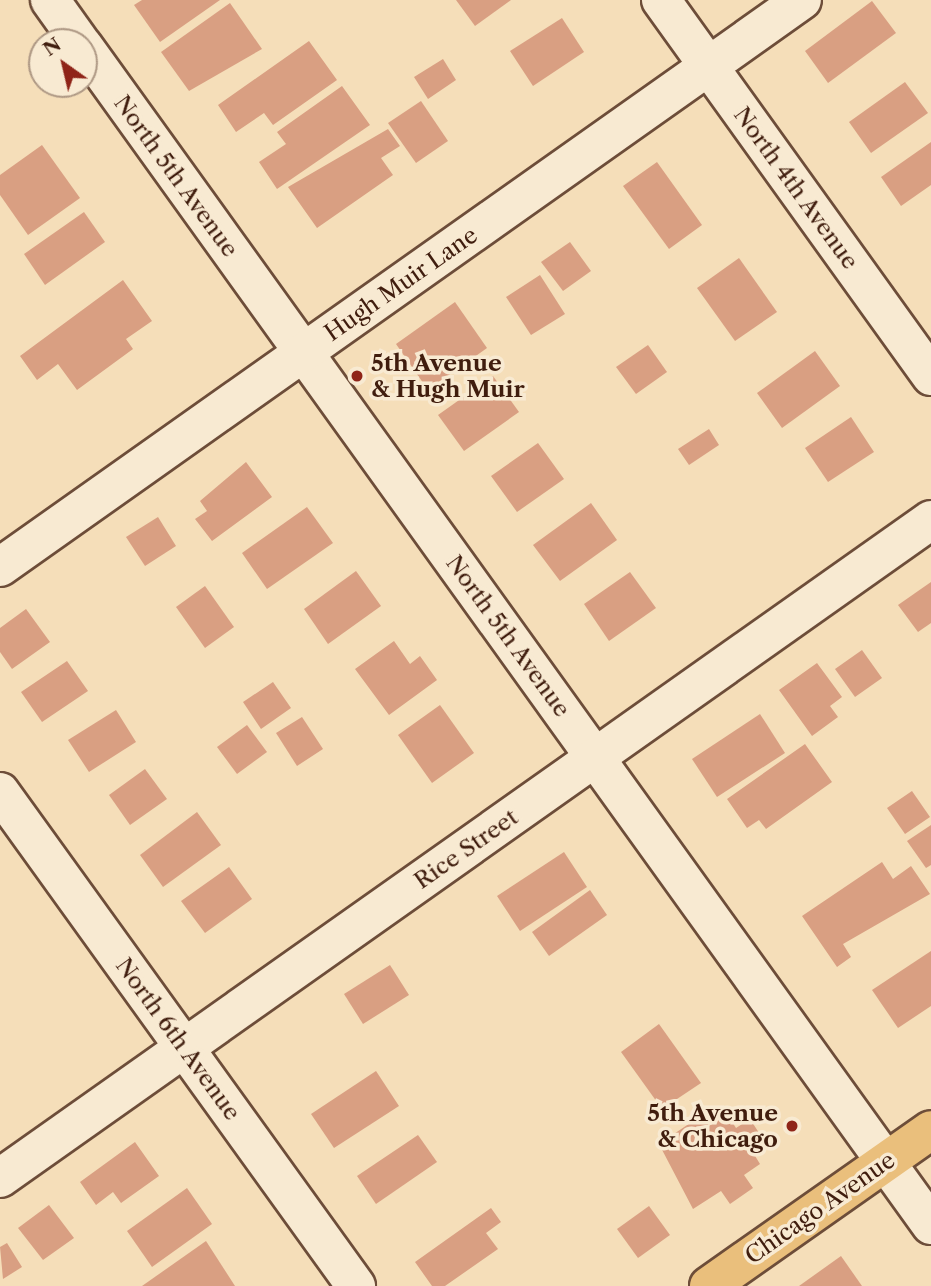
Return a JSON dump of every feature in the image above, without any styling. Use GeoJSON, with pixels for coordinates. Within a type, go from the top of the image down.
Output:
{"type":"FeatureCollection","features":[{"type":"Feature","properties":{"kind":"main road","name":"Chicago Avenue"},"geometry":{"type":"LineString","coordinates":[[709,1286],[931,1130]]}},
{"type":"Feature","properties":{"kind":"street"},"geometry":{"type":"LineString","coordinates":[[50,0],[70,28]]}},
{"type":"Feature","properties":{"kind":"street","name":"North 4th Avenue"},"geometry":{"type":"LineString","coordinates":[[661,0],[931,376]]}},
{"type":"Feature","properties":{"kind":"street","name":"Hugh Muir Lane"},"geometry":{"type":"LineString","coordinates":[[0,568],[802,0]]}},
{"type":"Feature","properties":{"kind":"street","name":"North 5th Avenue"},"geometry":{"type":"LineString","coordinates":[[98,66],[931,1225]]}},
{"type":"Feature","properties":{"kind":"street","name":"Rice Street"},"geometry":{"type":"LineString","coordinates":[[0,1178],[931,520]]}},
{"type":"Feature","properties":{"kind":"street","name":"North 6th Avenue"},"geometry":{"type":"LineString","coordinates":[[0,792],[356,1286]]}},
{"type":"Feature","properties":{"kind":"building"},"geometry":{"type":"Polygon","coordinates":[[[142,0],[220,0],[160,42],[134,5],[142,0]]]}},
{"type":"Feature","properties":{"kind":"building"},"geometry":{"type":"Polygon","coordinates":[[[456,0],[511,0],[475,26],[456,0]]]}},
{"type":"Feature","properties":{"kind":"building"},"geometry":{"type":"Polygon","coordinates":[[[872,1],[896,33],[828,83],[805,51],[872,1]]]}},
{"type":"Feature","properties":{"kind":"building"},"geometry":{"type":"Polygon","coordinates":[[[230,3],[262,49],[189,91],[161,52],[230,3]]]}},
{"type":"Feature","properties":{"kind":"building"},"geometry":{"type":"Polygon","coordinates":[[[562,18],[584,52],[533,86],[510,51],[562,18]]]}},
{"type":"Feature","properties":{"kind":"building"},"geometry":{"type":"Polygon","coordinates":[[[309,41],[337,80],[273,125],[264,113],[236,132],[218,105],[309,41]]]}},
{"type":"Feature","properties":{"kind":"building"},"geometry":{"type":"Polygon","coordinates":[[[443,59],[456,80],[428,99],[414,77],[443,59]]]}},
{"type":"Feature","properties":{"kind":"building"},"geometry":{"type":"Polygon","coordinates":[[[905,82],[928,113],[871,153],[849,122],[905,82]]]}},
{"type":"Feature","properties":{"kind":"building"},"geometry":{"type":"Polygon","coordinates":[[[342,86],[370,125],[277,189],[259,162],[286,144],[277,132],[342,86]]]}},
{"type":"Feature","properties":{"kind":"building"},"geometry":{"type":"Polygon","coordinates":[[[421,101],[448,141],[416,163],[388,123],[421,101]]]}},
{"type":"Feature","properties":{"kind":"building"},"geometry":{"type":"Polygon","coordinates":[[[388,129],[400,146],[381,158],[393,175],[317,228],[288,187],[388,129]]]}},
{"type":"Feature","properties":{"kind":"building"},"geometry":{"type":"Polygon","coordinates":[[[931,142],[931,185],[901,206],[881,177],[931,142]]]}},
{"type":"Feature","properties":{"kind":"building"},"geometry":{"type":"Polygon","coordinates":[[[42,145],[80,198],[28,235],[0,195],[0,175],[42,145]]]}},
{"type":"Feature","properties":{"kind":"building"},"geometry":{"type":"Polygon","coordinates":[[[657,162],[702,225],[669,249],[623,186],[657,162]]]}},
{"type":"Feature","properties":{"kind":"building"},"geometry":{"type":"Polygon","coordinates":[[[84,212],[105,242],[45,285],[24,254],[84,212]]]}},
{"type":"Feature","properties":{"kind":"building"},"geometry":{"type":"Polygon","coordinates":[[[570,242],[591,271],[563,291],[541,262],[570,242]]]}},
{"type":"Feature","properties":{"kind":"building"},"geometry":{"type":"Polygon","coordinates":[[[739,258],[777,312],[735,341],[697,288],[739,258]]]}},
{"type":"Feature","properties":{"kind":"building"},"geometry":{"type":"Polygon","coordinates":[[[540,275],[565,314],[531,335],[506,297],[540,275]]]}},
{"type":"Feature","properties":{"kind":"building"},"geometry":{"type":"Polygon","coordinates":[[[123,280],[152,321],[126,339],[133,349],[77,390],[58,364],[37,380],[20,356],[123,280]]]}},
{"type":"Feature","properties":{"kind":"building"},"geometry":{"type":"Polygon","coordinates":[[[455,302],[487,348],[428,390],[396,344],[455,302]]]}},
{"type":"Feature","properties":{"kind":"building"},"geometry":{"type":"Polygon","coordinates":[[[648,345],[667,372],[636,394],[616,367],[648,345]]]}},
{"type":"Feature","properties":{"kind":"building"},"geometry":{"type":"Polygon","coordinates":[[[815,351],[840,386],[782,428],[757,393],[815,351]]]}},
{"type":"Feature","properties":{"kind":"building"},"geometry":{"type":"Polygon","coordinates":[[[493,376],[519,412],[464,451],[438,415],[493,376]]]}},
{"type":"Feature","properties":{"kind":"building"},"geometry":{"type":"Polygon","coordinates":[[[851,417],[874,452],[828,482],[805,448],[851,417]]]}},
{"type":"Feature","properties":{"kind":"building"},"geometry":{"type":"Polygon","coordinates":[[[709,429],[719,445],[689,465],[678,449],[709,429]]]}},
{"type":"Feature","properties":{"kind":"building"},"geometry":{"type":"Polygon","coordinates":[[[538,443],[564,479],[517,512],[491,476],[538,443]]]}},
{"type":"Feature","properties":{"kind":"building"},"geometry":{"type":"Polygon","coordinates":[[[246,462],[272,497],[212,541],[195,519],[207,511],[200,501],[246,462]]]}},
{"type":"Feature","properties":{"kind":"building"},"geometry":{"type":"Polygon","coordinates":[[[591,503],[617,540],[560,581],[533,545],[591,503]]]}},
{"type":"Feature","properties":{"kind":"building"},"geometry":{"type":"Polygon","coordinates":[[[307,507],[333,543],[267,589],[242,553],[307,507]]]}},
{"type":"Feature","properties":{"kind":"building"},"geometry":{"type":"Polygon","coordinates":[[[158,517],[176,546],[145,566],[126,537],[158,517]]]}},
{"type":"Feature","properties":{"kind":"building"},"geometry":{"type":"Polygon","coordinates":[[[356,571],[381,606],[328,644],[304,609],[356,571]]]}},
{"type":"Feature","properties":{"kind":"building"},"geometry":{"type":"Polygon","coordinates":[[[630,572],[656,608],[609,641],[584,604],[630,572]]]}},
{"type":"Feature","properties":{"kind":"building"},"geometry":{"type":"Polygon","coordinates":[[[931,582],[931,623],[918,632],[898,605],[931,582]]]}},
{"type":"Feature","properties":{"kind":"building"},"geometry":{"type":"Polygon","coordinates":[[[205,586],[234,627],[205,648],[176,607],[205,586]]]}},
{"type":"Feature","properties":{"kind":"building"},"geometry":{"type":"Polygon","coordinates":[[[26,609],[50,642],[12,669],[0,652],[0,628],[26,609]]]}},
{"type":"Feature","properties":{"kind":"building"},"geometry":{"type":"Polygon","coordinates":[[[394,641],[410,664],[420,656],[437,680],[389,715],[355,669],[394,641]]]}},
{"type":"Feature","properties":{"kind":"building"},"geometry":{"type":"Polygon","coordinates":[[[862,650],[882,678],[855,697],[835,669],[862,650]]]}},
{"type":"Feature","properties":{"kind":"building"},"geometry":{"type":"Polygon","coordinates":[[[67,661],[88,691],[42,722],[21,692],[67,661]]]}},
{"type":"Feature","properties":{"kind":"building"},"geometry":{"type":"Polygon","coordinates":[[[817,663],[842,697],[830,706],[838,717],[812,736],[779,690],[817,663]]]}},
{"type":"Feature","properties":{"kind":"building"},"geometry":{"type":"Polygon","coordinates":[[[273,682],[291,708],[261,729],[243,702],[273,682]]]}},
{"type":"Feature","properties":{"kind":"building"},"geometry":{"type":"Polygon","coordinates":[[[440,705],[474,753],[432,783],[398,735],[440,705]]]}},
{"type":"Feature","properties":{"kind":"building"},"geometry":{"type":"Polygon","coordinates":[[[116,710],[136,742],[89,772],[68,740],[116,710]]]}},
{"type":"Feature","properties":{"kind":"building"},"geometry":{"type":"Polygon","coordinates":[[[760,714],[785,753],[717,797],[692,759],[760,714]]]}},
{"type":"Feature","properties":{"kind":"building"},"geometry":{"type":"Polygon","coordinates":[[[302,717],[323,749],[297,766],[276,733],[302,717]]]}},
{"type":"Feature","properties":{"kind":"building"},"geometry":{"type":"Polygon","coordinates":[[[247,725],[267,752],[237,774],[217,747],[247,725]]]}},
{"type":"Feature","properties":{"kind":"building"},"geometry":{"type":"Polygon","coordinates":[[[805,744],[832,782],[766,829],[759,820],[747,828],[727,799],[805,744]]]}},
{"type":"Feature","properties":{"kind":"building"},"geometry":{"type":"Polygon","coordinates":[[[145,769],[167,799],[130,825],[109,795],[145,769]]]}},
{"type":"Feature","properties":{"kind":"building"},"geometry":{"type":"Polygon","coordinates":[[[912,791],[930,817],[905,834],[887,808],[912,791]]]}},
{"type":"Feature","properties":{"kind":"building"},"geometry":{"type":"Polygon","coordinates":[[[197,812],[221,845],[163,887],[140,855],[197,812]]]}},
{"type":"Feature","properties":{"kind":"building"},"geometry":{"type":"Polygon","coordinates":[[[931,825],[931,865],[926,868],[907,841],[931,825]]]}},
{"type":"Feature","properties":{"kind":"building"},"geometry":{"type":"Polygon","coordinates":[[[564,852],[587,887],[520,931],[497,896],[564,852]]]}},
{"type":"Feature","properties":{"kind":"building"},"geometry":{"type":"Polygon","coordinates":[[[882,862],[893,879],[911,866],[930,894],[843,944],[851,957],[837,967],[802,916],[882,862]]]}},
{"type":"Feature","properties":{"kind":"building"},"geometry":{"type":"Polygon","coordinates":[[[229,867],[252,899],[205,933],[181,901],[229,867]]]}},
{"type":"Feature","properties":{"kind":"building"},"geometry":{"type":"Polygon","coordinates":[[[590,890],[607,915],[549,956],[532,932],[590,890]]]}},
{"type":"Feature","properties":{"kind":"building"},"geometry":{"type":"Polygon","coordinates":[[[931,951],[931,1006],[898,1028],[872,990],[931,951]]]}},
{"type":"Feature","properties":{"kind":"building"},"geometry":{"type":"Polygon","coordinates":[[[390,965],[409,995],[363,1024],[344,994],[390,965]]]}},
{"type":"Feature","properties":{"kind":"building"},"geometry":{"type":"Polygon","coordinates":[[[659,1024],[701,1083],[662,1109],[621,1052],[659,1024]]]}},
{"type":"Feature","properties":{"kind":"building"},"geometry":{"type":"Polygon","coordinates":[[[376,1071],[399,1106],[334,1148],[311,1114],[376,1071]]]}},
{"type":"Feature","properties":{"kind":"building"},"geometry":{"type":"Polygon","coordinates":[[[727,1114],[736,1128],[750,1119],[765,1142],[752,1151],[760,1164],[744,1175],[753,1188],[730,1204],[721,1191],[693,1209],[659,1144],[702,1115],[709,1126],[727,1114]]]}},
{"type":"Feature","properties":{"kind":"building"},"geometry":{"type":"Polygon","coordinates":[[[418,1135],[437,1162],[376,1204],[357,1176],[418,1135]]]}},
{"type":"Feature","properties":{"kind":"building"},"geometry":{"type":"Polygon","coordinates":[[[135,1142],[159,1176],[121,1203],[113,1192],[96,1205],[80,1182],[135,1142]]]}},
{"type":"Feature","properties":{"kind":"building"},"geometry":{"type":"Polygon","coordinates":[[[187,1188],[212,1224],[152,1267],[127,1231],[187,1188]]]}},
{"type":"Feature","properties":{"kind":"building"},"geometry":{"type":"Polygon","coordinates":[[[49,1205],[74,1238],[43,1260],[18,1228],[49,1205]]]}},
{"type":"Feature","properties":{"kind":"building"},"geometry":{"type":"Polygon","coordinates":[[[649,1206],[670,1235],[638,1258],[617,1229],[649,1206]]]}},
{"type":"Feature","properties":{"kind":"building"},"geometry":{"type":"Polygon","coordinates":[[[491,1208],[501,1222],[486,1233],[498,1249],[445,1286],[432,1286],[415,1262],[491,1208]]]}},
{"type":"Feature","properties":{"kind":"building"},"geometry":{"type":"Polygon","coordinates":[[[206,1241],[235,1286],[142,1286],[206,1241]]]}},
{"type":"Feature","properties":{"kind":"building"},"geometry":{"type":"Polygon","coordinates":[[[7,1243],[22,1267],[3,1279],[0,1247],[7,1243]]]}},
{"type":"Feature","properties":{"kind":"building"},"geometry":{"type":"Polygon","coordinates":[[[841,1256],[862,1286],[799,1286],[841,1256]]]}},
{"type":"Feature","properties":{"kind":"place","name":"5th Avenue & Hugh Muir"},"geometry":{"type":"Point","coordinates":[357,376]}},
{"type":"Feature","properties":{"kind":"place","name":"5th Avenue & Chicago"},"geometry":{"type":"Point","coordinates":[792,1126]}}]}
